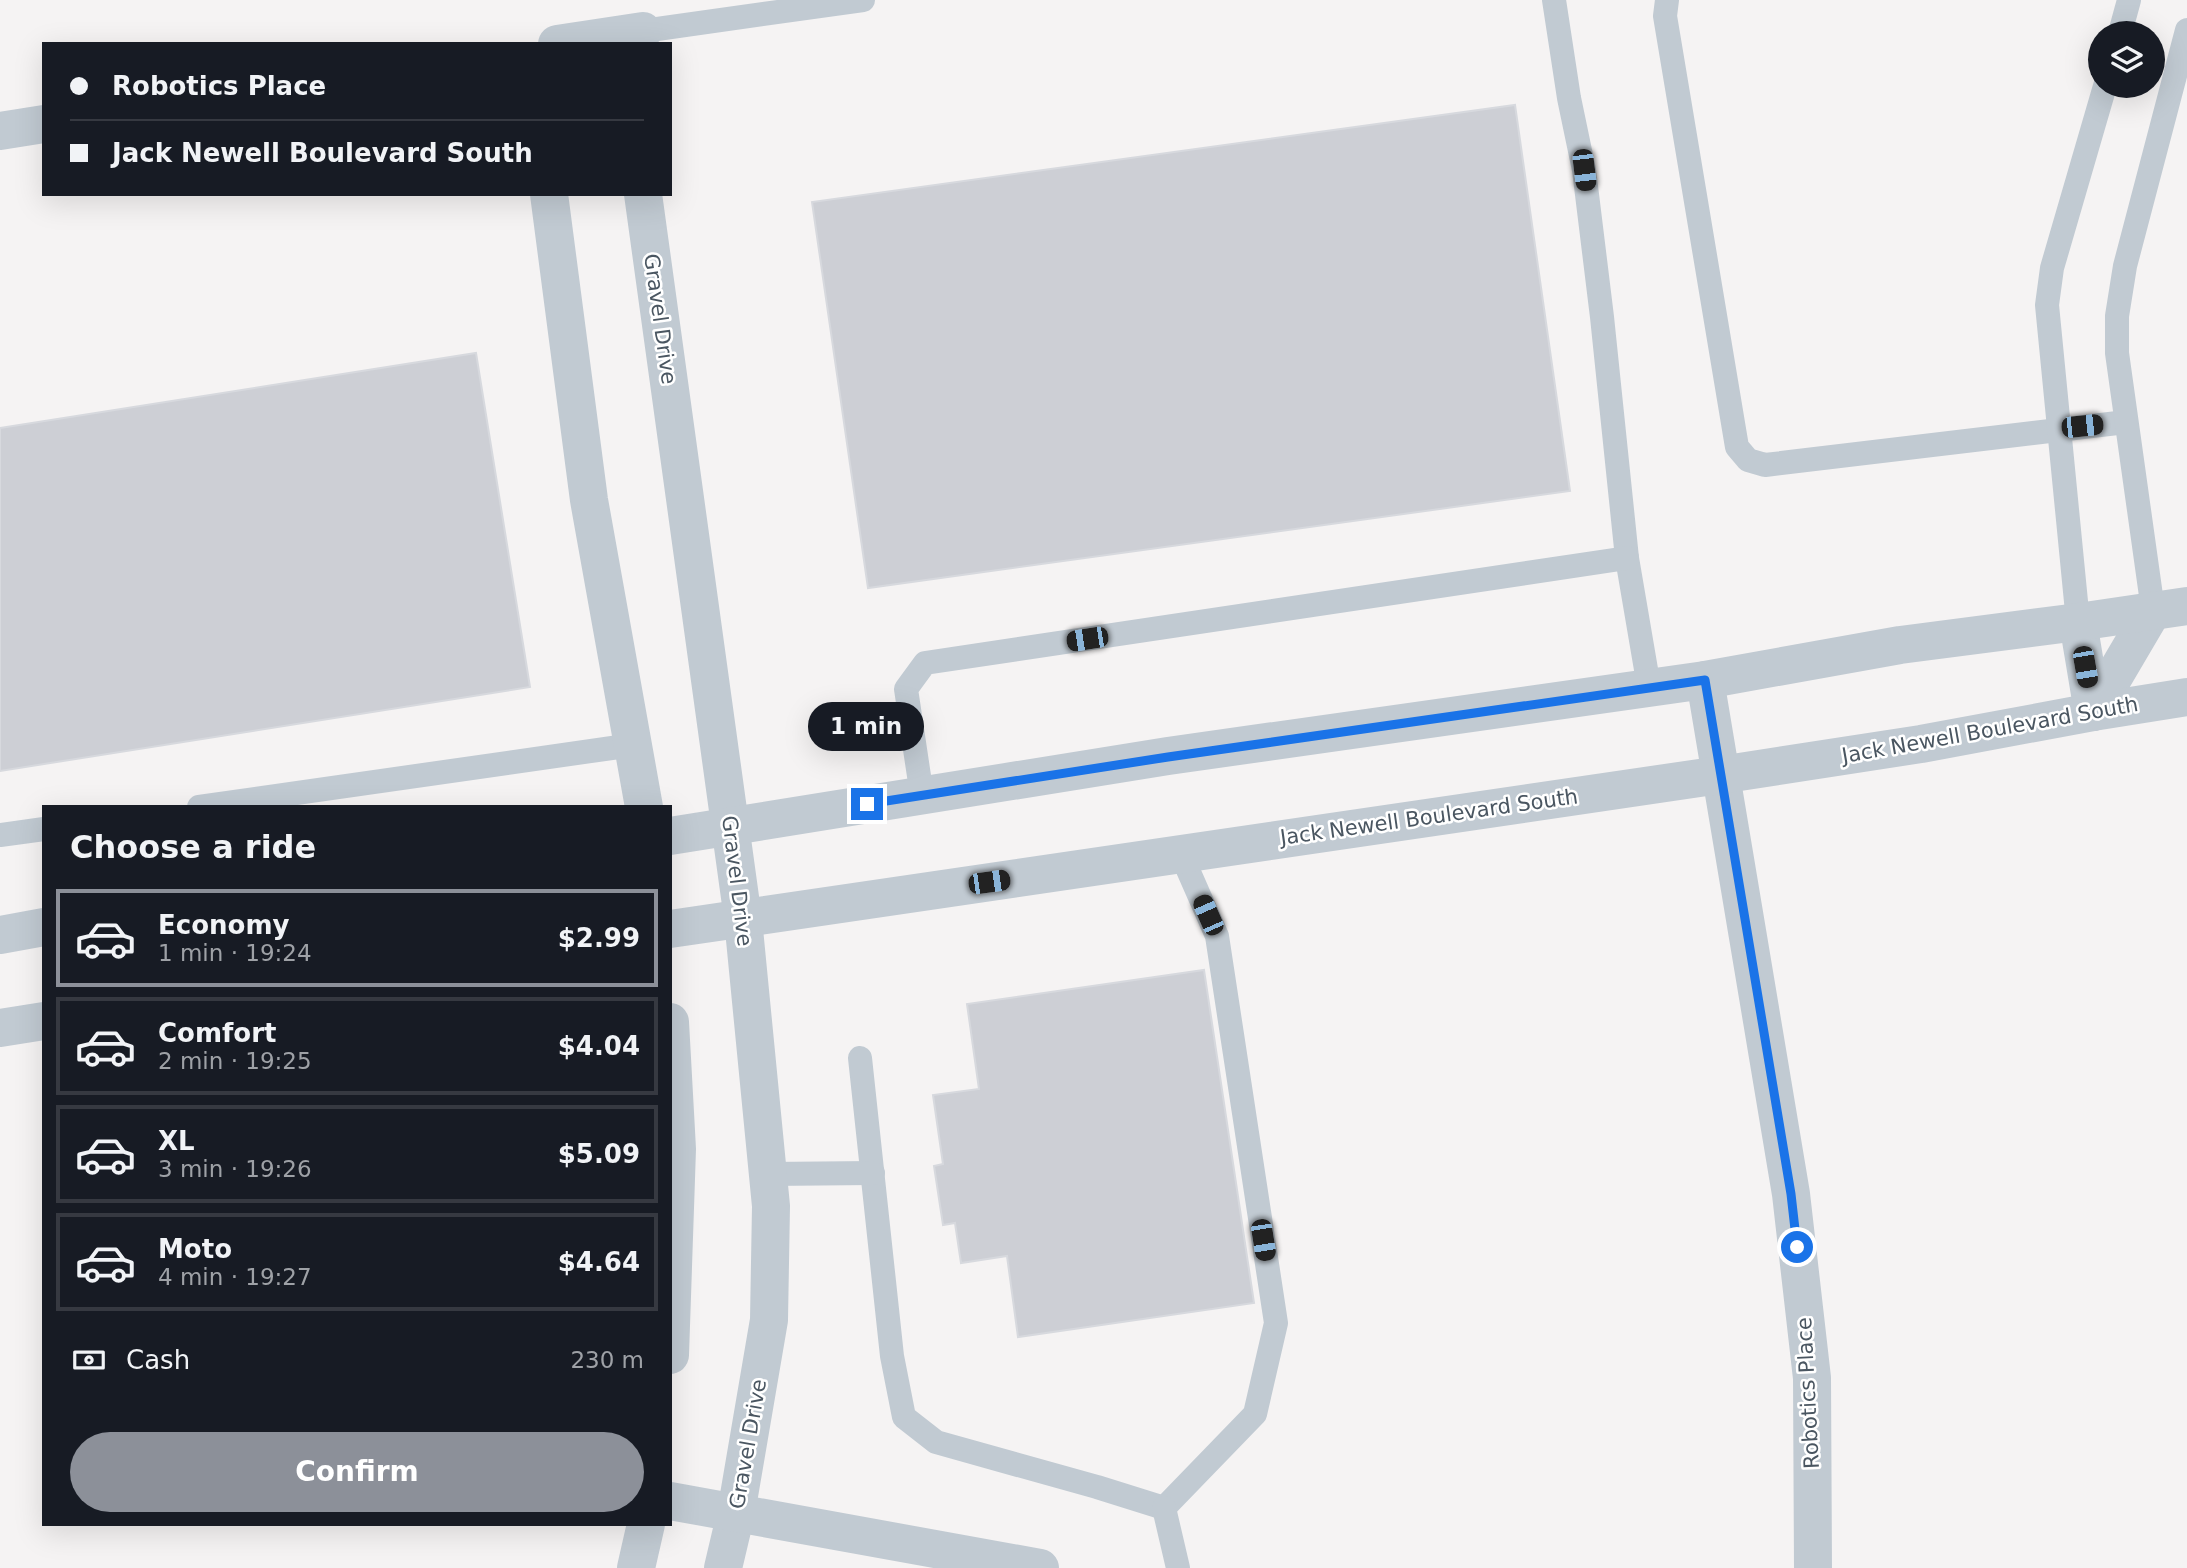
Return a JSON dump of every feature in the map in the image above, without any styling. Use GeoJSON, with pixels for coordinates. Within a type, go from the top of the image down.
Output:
{"type":"FeatureCollection","features":[{"type":"Feature","properties":{"kind":"street"},"geometry":{"type":"LineString","coordinates":[[576,42],[624,37]]}},
{"type":"Feature","properties":{"kind":"street"},"geometry":{"type":"LineString","coordinates":[[0,131],[42,124]]}},
{"type":"Feature","properties":{"kind":"street"},"geometry":{"type":"LineString","coordinates":[[549,196],[589,500],[644,805]]}},
{"type":"Feature","properties":{"kind":"street","name":"Gravel Drive"},"geometry":{"type":"LineString","coordinates":[[643,196],[743,919],[771,1206],[769,1320],[736,1513],[723,1568]]}},
{"type":"Feature","properties":{"kind":"street"},"geometry":{"type":"LineString","coordinates":[[672,835],[1182,754],[1705,680],[1900,645],[2170,608]]}},
{"type":"Feature","properties":{"kind":"street"},"geometry":{"type":"LineString","coordinates":[[2093,712],[2170,608]]}},
{"type":"Feature","properties":{"kind":"street"},"geometry":{"type":"LineString","coordinates":[[2078,622],[2093,712]]}},
{"type":"Feature","properties":{"kind":"street","name":"Robotics Place"},"geometry":{"type":"LineString","coordinates":[[1705,680],[1791,1194],[1812,1378],[1813,1568]]}},
{"type":"Feature","properties":{"kind":"street","name":"Jack Newell Boulevard South"},"geometry":{"type":"LineString","coordinates":[[672,929],[1720,775],[1921,744],[2187,697]]}},
{"type":"Feature","properties":{"kind":"street"},"geometry":{"type":"LineString","coordinates":[[0,934],[42,927]]}},
{"type":"Feature","properties":{"kind":"street"},"geometry":{"type":"LineString","coordinates":[[0,1028],[42,1021]]}},
{"type":"Feature","properties":{"kind":"street"},"geometry":{"type":"LineString","coordinates":[[672,1058],[677,1149],[672,1296]]}},
{"type":"Feature","properties":{"kind":"street"},"geometry":{"type":"LineString","coordinates":[[672,1501],[1040,1568]]}},
{"type":"Feature","properties":{"kind":"street"},"geometry":{"type":"LineString","coordinates":[[636,1568],[646,1526]]}},
{"type":"Feature","properties":{"kind":"lane"},"geometry":{"type":"LineString","coordinates":[[624,37],[748,8],[863,0]]}},
{"type":"Feature","properties":{"kind":"lane"},"geometry":{"type":"LineString","coordinates":[[1554,0],[1569,98],[1584,170],[1627,558],[1649,687]]}},
{"type":"Feature","properties":{"kind":"lane"},"geometry":{"type":"LineString","coordinates":[[1667,0],[1665,16],[1737,447],[1748,460],[1765,465],[2126,422]]}},
{"type":"Feature","properties":{"kind":"lane"},"geometry":{"type":"LineString","coordinates":[[2123,21],[2129,0]]}},
{"type":"Feature","properties":{"kind":"lane"},"geometry":{"type":"LineString","coordinates":[[2170,608],[2126,422],[2117,353],[2117,316],[2126,266],[2187,30]]}},
{"type":"Feature","properties":{"kind":"lane"},"geometry":{"type":"LineString","coordinates":[[2078,622],[2048,305],[2052,268],[2102,98]]}},
{"type":"Feature","properties":{"kind":"lane"},"geometry":{"type":"LineString","coordinates":[[922,796],[906,690],[925,663],[1627,558]]}},
{"type":"Feature","properties":{"kind":"lane"},"geometry":{"type":"LineString","coordinates":[[213,805],[633,745]]}},
{"type":"Feature","properties":{"kind":"lane"},"geometry":{"type":"LineString","coordinates":[[0,835],[42,829]]}},
{"type":"Feature","properties":{"kind":"lane"},"geometry":{"type":"LineString","coordinates":[[1164,1508],[1255,1415],[1276,1323],[1217,936],[1181,854]]}},
{"type":"Feature","properties":{"kind":"lane"},"geometry":{"type":"LineString","coordinates":[[860,1058],[892,1356],[904,1417],[936,1442],[1164,1508]]}},
{"type":"Feature","properties":{"kind":"lane"},"geometry":{"type":"LineString","coordinates":[[768,1174],[873,1173]]}},
{"type":"Feature","properties":{"kind":"lane"},"geometry":{"type":"LineString","coordinates":[[1164,1508],[1178,1568]]}},
{"type":"Feature","properties":{"kind":"building"},"geometry":{"type":"Polygon","coordinates":[[[1515,105],[1570,491],[868,588],[812,202],[1515,105]]]}},
{"type":"Feature","properties":{"kind":"building"},"geometry":{"type":"Polygon","coordinates":[[[476,353],[530,687],[0,771],[0,428],[476,353]]]}},
{"type":"Feature","properties":{"kind":"building"},"geometry":{"type":"Polygon","coordinates":[[[1204,970],[1254,1303],[1018,1337],[1007,1256],[961,1263],[955,1223],[943,1225],[934,1166],[943,1164],[933,1095],[979,1089],[967,1004],[1204,970]]]}},
{"type":"Feature","properties":{"kind":"route"},"geometry":{"type":"LineString","coordinates":[[867,804],[1168,757],[1705,680],[1791,1194],[1797,1247]]}}]}
